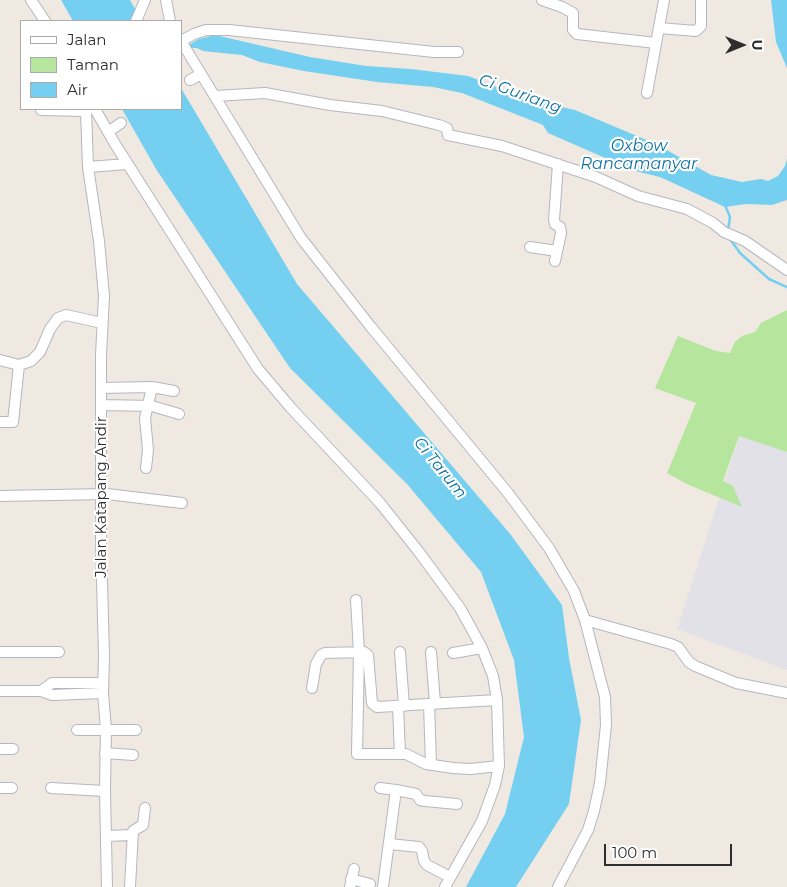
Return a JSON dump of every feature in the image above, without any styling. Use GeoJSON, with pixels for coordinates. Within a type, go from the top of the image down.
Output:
{"type":"FeatureCollection","features":[{"type":"Feature","properties":{"kind":"street"},"geometry":{"type":"LineString","coordinates":[[31,0],[43,20]]}},
{"type":"Feature","properties":{"kind":"street"},"geometry":{"type":"LineString","coordinates":[[166,0],[170,20]]}},
{"type":"Feature","properties":{"kind":"street"},"geometry":{"type":"LineString","coordinates":[[542,0],[573,13],[573,30],[577,34],[656,43]]}},
{"type":"Feature","properties":{"kind":"street"},"geometry":{"type":"LineString","coordinates":[[647,93],[664,0]]}},
{"type":"Feature","properties":{"kind":"street"},"geometry":{"type":"LineString","coordinates":[[659,28],[696,32],[701,26],[701,0]]}},
{"type":"Feature","properties":{"kind":"street"},"geometry":{"type":"LineString","coordinates":[[136,20],[143,5]]}},
{"type":"Feature","properties":{"kind":"street"},"geometry":{"type":"LineString","coordinates":[[458,52],[434,52],[229,30],[206,30],[194,34],[184,44],[300,238],[508,493],[549,548],[574,591],[585,620],[604,697],[606,725],[600,782],[594,811],[588,830],[558,887]]}},
{"type":"Feature","properties":{"kind":"street"},"geometry":{"type":"LineString","coordinates":[[190,80],[201,74]]}},
{"type":"Feature","properties":{"kind":"street"},"geometry":{"type":"LineString","coordinates":[[215,96],[265,93],[330,105],[382,111],[447,128],[447,134],[454,138],[502,146],[596,177],[638,196],[687,209],[744,241],[787,270]]}},
{"type":"Feature","properties":{"kind":"street","name":"Jalan Katapang Andir"},"geometry":{"type":"LineString","coordinates":[[89,110],[88,167],[100,249],[104,296],[101,388],[103,688],[106,729],[107,887]]}},
{"type":"Feature","properties":{"kind":"street"},"geometry":{"type":"LineString","coordinates":[[90,110],[106,127],[258,369],[291,408],[380,503],[437,575],[460,608],[482,648],[492,676],[497,700],[500,766],[490,802],[482,821],[445,887]]}},
{"type":"Feature","properties":{"kind":"street"},"geometry":{"type":"LineString","coordinates":[[104,110],[106,127]]}},
{"type":"Feature","properties":{"kind":"street"},"geometry":{"type":"LineString","coordinates":[[106,127],[121,123]]}},
{"type":"Feature","properties":{"kind":"street"},"geometry":{"type":"LineString","coordinates":[[88,167],[128,164]]}},
{"type":"Feature","properties":{"kind":"street"},"geometry":{"type":"LineString","coordinates":[[530,247],[556,256],[561,233],[560,227],[555,224],[554,220],[558,164]]}},
{"type":"Feature","properties":{"kind":"street"},"geometry":{"type":"LineString","coordinates":[[0,360],[19,365],[31,361],[40,352],[50,329],[58,318],[66,315],[102,321]]}},
{"type":"Feature","properties":{"kind":"street"},"geometry":{"type":"LineString","coordinates":[[0,422],[14,422],[19,365]]}},
{"type":"Feature","properties":{"kind":"street"},"geometry":{"type":"LineString","coordinates":[[101,388],[152,387],[174,391]]}},
{"type":"Feature","properties":{"kind":"street"},"geometry":{"type":"LineString","coordinates":[[146,468],[148,450],[145,418],[152,387]]}},
{"type":"Feature","properties":{"kind":"street"},"geometry":{"type":"LineString","coordinates":[[102,405],[147,406],[170,410],[179,414]]}},
{"type":"Feature","properties":{"kind":"street"},"geometry":{"type":"LineString","coordinates":[[0,496],[102,494],[182,503]]}},
{"type":"Feature","properties":{"kind":"street"},"geometry":{"type":"LineString","coordinates":[[356,600],[359,652],[356,754],[406,754],[431,766],[470,769],[500,766]]}},
{"type":"Feature","properties":{"kind":"street"},"geometry":{"type":"LineString","coordinates":[[585,620],[671,644],[678,648],[689,662],[695,666],[736,683],[787,693]]}},
{"type":"Feature","properties":{"kind":"street"},"geometry":{"type":"LineString","coordinates":[[453,653],[482,648]]}},
{"type":"Feature","properties":{"kind":"street"},"geometry":{"type":"LineString","coordinates":[[0,652],[59,652]]}},
{"type":"Feature","properties":{"kind":"street"},"geometry":{"type":"LineString","coordinates":[[312,688],[316,664],[325,653],[366,652],[368,655],[371,696],[374,706],[497,700]]}},
{"type":"Feature","properties":{"kind":"street"},"geometry":{"type":"LineString","coordinates":[[400,652],[400,754]]}},
{"type":"Feature","properties":{"kind":"street"},"geometry":{"type":"LineString","coordinates":[[431,652],[431,766]]}},
{"type":"Feature","properties":{"kind":"street"},"geometry":{"type":"LineString","coordinates":[[0,691],[41,691],[52,695],[103,688]]}},
{"type":"Feature","properties":{"kind":"street"},"geometry":{"type":"LineString","coordinates":[[77,730],[136,730]]}},
{"type":"Feature","properties":{"kind":"street"},"geometry":{"type":"LineString","coordinates":[[0,749],[13,749]]}},
{"type":"Feature","properties":{"kind":"street"},"geometry":{"type":"LineString","coordinates":[[105,753],[132,755]]}},
{"type":"Feature","properties":{"kind":"street"},"geometry":{"type":"LineString","coordinates":[[0,788],[12,788]]}},
{"type":"Feature","properties":{"kind":"street"},"geometry":{"type":"LineString","coordinates":[[51,788],[105,791]]}},
{"type":"Feature","properties":{"kind":"street"},"geometry":{"type":"LineString","coordinates":[[380,788],[416,794],[420,800],[457,804]]}},
{"type":"Feature","properties":{"kind":"street"},"geometry":{"type":"LineString","coordinates":[[383,887],[396,790]]}},
{"type":"Feature","properties":{"kind":"street"},"geometry":{"type":"LineString","coordinates":[[130,887],[132,835],[135,829],[143,824],[145,808]]}},
{"type":"Feature","properties":{"kind":"street"},"geometry":{"type":"LineString","coordinates":[[106,836],[132,835]]}},
{"type":"Feature","properties":{"kind":"street"},"geometry":{"type":"LineString","coordinates":[[389,844],[420,847],[427,866],[450,877]]}},
{"type":"Feature","properties":{"kind":"street"},"geometry":{"type":"LineString","coordinates":[[352,878],[370,884]]}},
{"type":"Feature","properties":{"kind":"shaded area"},"geometry":{"type":"Polygon","coordinates":[[[746,416],[787,431],[787,670],[677,629],[746,416]]]}},
{"type":"Feature","properties":{"kind":"green space"},"geometry":{"type":"Polygon","coordinates":[[[787,310],[787,452],[739,436],[723,481],[733,486],[742,507],[689,485],[667,473],[696,403],[655,388],[678,336],[716,351],[730,353],[735,342],[742,336],[755,332],[761,323],[787,310]]]}},
{"type":"Feature","properties":{"kind":"water"},"geometry":{"type":"Polygon","coordinates":[[[61,0],[130,0],[141,20],[72,20],[61,0]]]}},
{"type":"Feature","properties":{"kind":"water"},"geometry":{"type":"Polygon","coordinates":[[[771,0],[787,0],[787,68],[776,42],[771,0]]]}},
{"type":"Feature","properties":{"kind":"water","name":"Oxbow Rancamanyar"},"geometry":{"type":"Polygon","coordinates":[[[215,35],[310,57],[366,66],[468,76],[531,100],[575,110],[656,144],[711,175],[742,182],[761,179],[768,181],[778,176],[785,166],[787,159],[787,200],[772,205],[746,204],[725,207],[660,177],[635,171],[548,133],[543,125],[462,93],[433,87],[377,82],[304,71],[260,62],[242,55],[203,51],[197,48],[190,48],[182,53],[182,48],[199,39],[215,35]]]}},
{"type":"Feature","properties":{"kind":"water","name":"Ci Tarum"},"geometry":{"type":"Polygon","coordinates":[[[182,90],[297,284],[511,535],[562,605],[569,658],[581,720],[569,804],[516,887],[466,887],[505,814],[524,737],[514,660],[481,572],[407,484],[290,368],[156,169],[123,110],[182,110],[182,90]]]}},
{"type":"Feature","properties":{"kind":"waterway","name":"Ci Guriang"},"geometry":{"type":"LineString","coordinates":[[725,205],[730,217],[728,231]]}},
{"type":"Feature","properties":{"kind":"waterway","name":"Ci Guriang"},"geometry":{"type":"LineString","coordinates":[[730,239],[740,253],[769,279],[787,287]]}}]}
